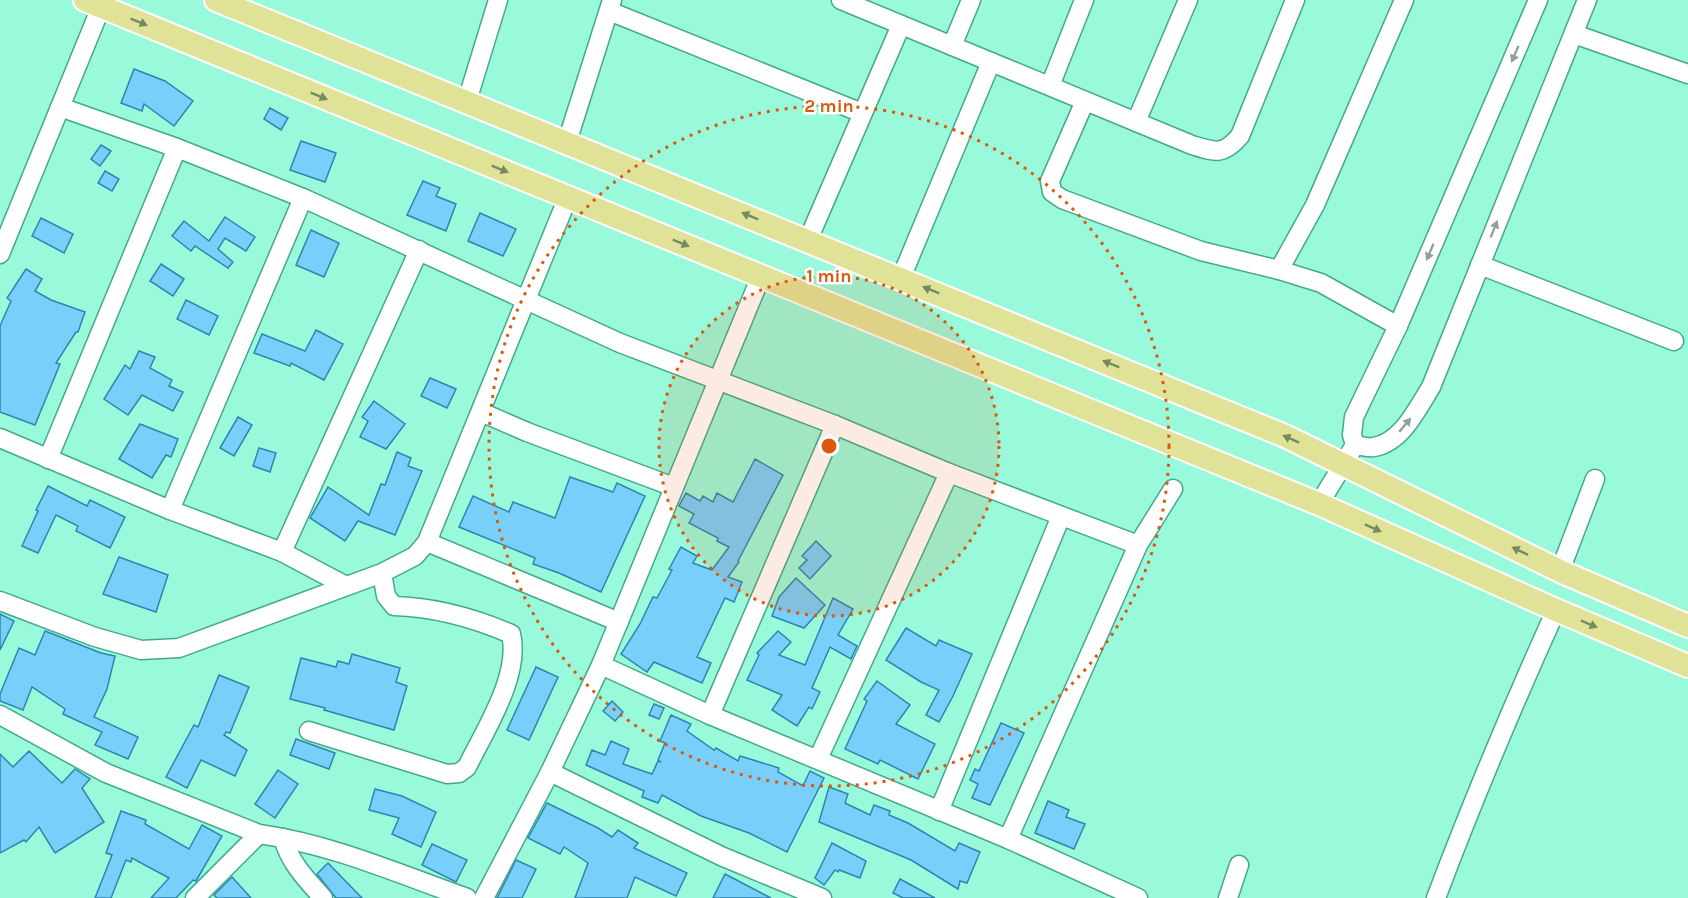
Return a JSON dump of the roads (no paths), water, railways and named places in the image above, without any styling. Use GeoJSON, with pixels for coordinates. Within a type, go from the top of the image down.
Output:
{"type":"FeatureCollection","features":[{"type":"Feature","properties":{"kind":"main road"},"geometry":{"type":"LineString","coordinates":[[216,0],[1285,436],[1349,455],[1560,571],[1688,626]]}},
{"type":"Feature","properties":{"kind":"main road"},"geometry":{"type":"LineString","coordinates":[[93,3],[1319,504],[1688,666]]}},
{"type":"Feature","properties":{"kind":"street"},"geometry":{"type":"LineString","coordinates":[[467,101],[498,0]]}},
{"type":"Feature","properties":{"kind":"street"},"geometry":{"type":"LineString","coordinates":[[841,0],[1192,145],[1216,152],[1231,147],[1240,136],[1295,0]]}},
{"type":"Feature","properties":{"kind":"street"},"geometry":{"type":"LineString","coordinates":[[952,46],[971,0]]}},
{"type":"Feature","properties":{"kind":"street"},"geometry":{"type":"LineString","coordinates":[[1050,86],[1084,0]]}},
{"type":"Feature","properties":{"kind":"street"},"geometry":{"type":"LineString","coordinates":[[1136,122],[1188,0]]}},
{"type":"Feature","properties":{"kind":"street"},"geometry":{"type":"LineString","coordinates":[[1279,270],[1314,205],[1404,0]]}},
{"type":"Feature","properties":{"kind":"street"},"geometry":{"type":"LineString","coordinates":[[1319,504],[1349,455],[1354,417],[1398,326],[1538,0]]}},
{"type":"Feature","properties":{"kind":"street"},"geometry":{"type":"LineString","coordinates":[[1349,455],[1383,445],[1395,437],[1431,387],[1587,0]]}},
{"type":"Feature","properties":{"kind":"street"},"geometry":{"type":"LineString","coordinates":[[0,254],[60,107],[93,3]]}},
{"type":"Feature","properties":{"kind":"street"},"geometry":{"type":"LineString","coordinates":[[567,142],[611,5],[862,113]]}},
{"type":"Feature","properties":{"kind":"street"},"geometry":{"type":"LineString","coordinates":[[808,240],[900,25]]}},
{"type":"Feature","properties":{"kind":"street"},"geometry":{"type":"LineString","coordinates":[[1574,34],[1688,74]]}},
{"type":"Feature","properties":{"kind":"street"},"geometry":{"type":"LineString","coordinates":[[901,278],[991,62]]}},
{"type":"Feature","properties":{"kind":"street"},"geometry":{"type":"LineString","coordinates":[[1086,101],[1050,181],[1052,192],[1062,199],[1201,251],[1321,283],[1398,326]]}},
{"type":"Feature","properties":{"kind":"street"},"geometry":{"type":"LineString","coordinates":[[60,107],[177,148],[303,198],[620,343],[835,424],[949,473],[1138,545]]}},
{"type":"Feature","properties":{"kind":"street"},"geometry":{"type":"LineString","coordinates":[[48,459],[177,148]]}},
{"type":"Feature","properties":{"kind":"street"},"geometry":{"type":"LineString","coordinates":[[0,601],[95,637],[141,650],[179,648],[382,573],[415,556],[427,542],[568,197]]}},
{"type":"Feature","properties":{"kind":"street"},"geometry":{"type":"LineString","coordinates":[[170,510],[303,198]]}},
{"type":"Feature","properties":{"kind":"street"},"geometry":{"type":"LineString","coordinates":[[282,552],[418,250]]}},
{"type":"Feature","properties":{"kind":"street"},"geometry":{"type":"LineString","coordinates":[[1480,265],[1674,341]]}},
{"type":"Feature","properties":{"kind":"street"},"geometry":{"type":"LineString","coordinates":[[484,898],[550,772],[601,665],[761,276]]}},
{"type":"Feature","properties":{"kind":"street"},"geometry":{"type":"LineString","coordinates":[[481,412],[527,432],[674,487]]}},
{"type":"Feature","properties":{"kind":"street"},"geometry":{"type":"LineString","coordinates":[[710,715],[835,424]]}},
{"type":"Feature","properties":{"kind":"street"},"geometry":{"type":"LineString","coordinates":[[0,438],[170,510],[282,552],[346,586]]}},
{"type":"Feature","properties":{"kind":"street"},"geometry":{"type":"LineString","coordinates":[[818,759],[949,473]]}},
{"type":"Feature","properties":{"kind":"street"},"geometry":{"type":"LineString","coordinates":[[1560,571],[1595,478]]}},
{"type":"Feature","properties":{"kind":"street"},"geometry":{"type":"LineString","coordinates":[[1008,839],[1138,545],[1173,489]]}},
{"type":"Feature","properties":{"kind":"street"},"geometry":{"type":"LineString","coordinates":[[939,811],[1061,516]]}},
{"type":"Feature","properties":{"kind":"street"},"geometry":{"type":"LineString","coordinates":[[427,542],[619,622]]}},
{"type":"Feature","properties":{"kind":"street"},"geometry":{"type":"LineString","coordinates":[[309,731],[447,774],[459,773],[466,767],[510,675],[514,647],[511,634],[457,615],[394,606],[386,596],[382,573]]}},
{"type":"Feature","properties":{"kind":"street"},"geometry":{"type":"LineString","coordinates":[[1436,898],[1472,803],[1556,610]]}},
{"type":"Feature","properties":{"kind":"street"},"geometry":{"type":"LineString","coordinates":[[601,665],[710,715],[1008,839],[1138,898]]}},
{"type":"Feature","properties":{"kind":"street"},"geometry":{"type":"LineString","coordinates":[[0,715],[106,773],[260,834],[331,850],[467,898]]}},
{"type":"Feature","properties":{"kind":"street"},"geometry":{"type":"LineString","coordinates":[[550,772],[721,856],[822,898]]}},
{"type":"Feature","properties":{"kind":"street"},"geometry":{"type":"LineString","coordinates":[[195,898],[260,834]]}},
{"type":"Feature","properties":{"kind":"street"},"geometry":{"type":"LineString","coordinates":[[284,838],[287,852],[297,870],[323,898]]}},
{"type":"Feature","properties":{"kind":"street"},"geometry":{"type":"LineString","coordinates":[[1228,898],[1239,865]]}}]}
